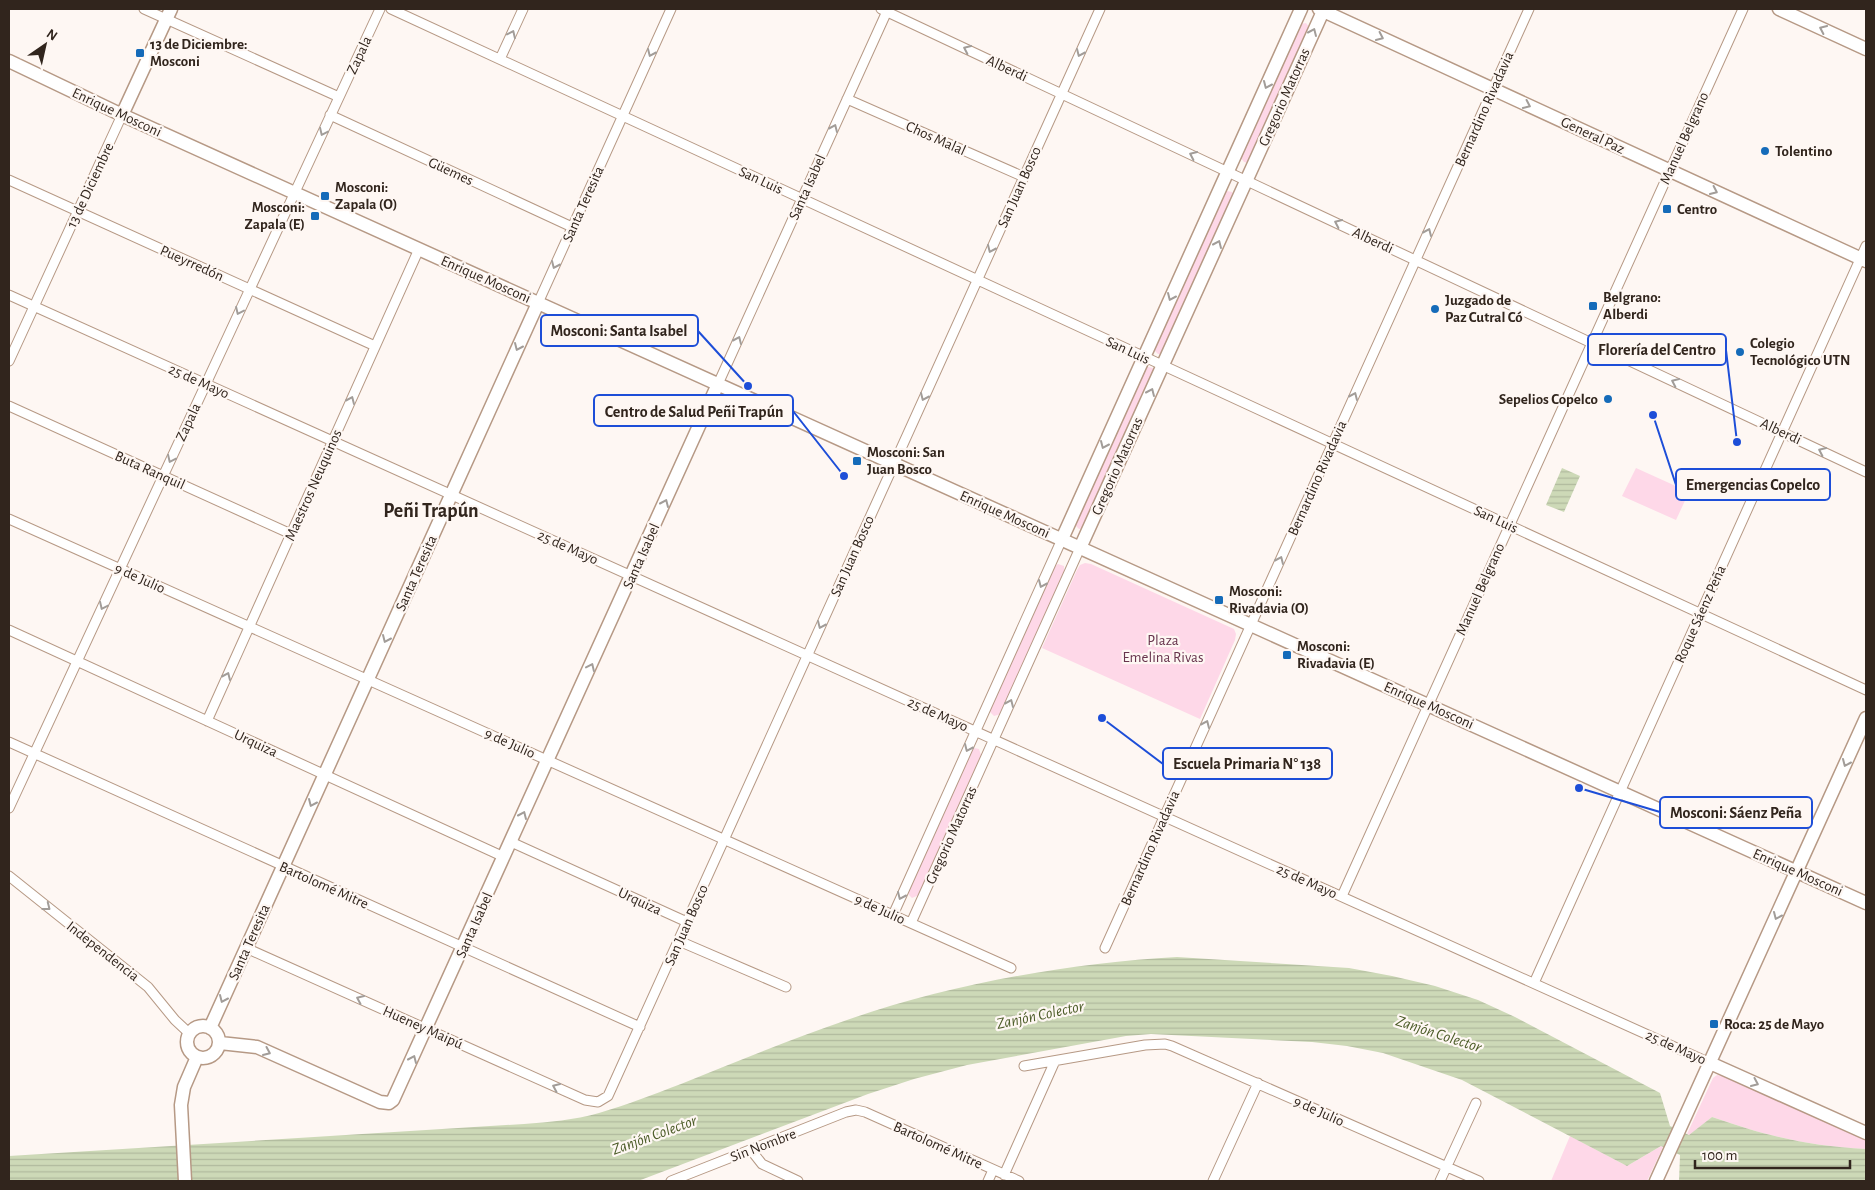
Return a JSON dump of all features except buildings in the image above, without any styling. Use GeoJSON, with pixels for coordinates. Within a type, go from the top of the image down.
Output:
{"type":"FeatureCollection","features":[{"type":"Feature","properties":{"kind":"main road","name":"Gregorio Matorras"},"geometry":{"type":"LineString","coordinates":[[1062,539],[1301,9]]}},
{"type":"Feature","properties":{"kind":"main road","name":"Gregorio Matorras"},"geometry":{"type":"LineString","coordinates":[[1080,548],[1322,9]]}},
{"type":"Feature","properties":{"kind":"main road","name":"General Paz"},"geometry":{"type":"LineString","coordinates":[[1322,9],[1863,259]]}},
{"type":"Feature","properties":{"kind":"main road"},"geometry":{"type":"LineString","coordinates":[[1779,9],[1866,49]]}},
{"type":"Feature","properties":{"kind":"main road","name":"13 de Diciembre"},"geometry":{"type":"LineString","coordinates":[[122,115],[168,14]]}},
{"type":"Feature","properties":{"kind":"main road","name":"Enrique Mosconi"},"geometry":{"type":"LineString","coordinates":[[9,61],[122,115],[294,193],[1866,902]]}},
{"type":"Feature","properties":{"kind":"main road","name":"Santa Teresita"},"geometry":{"type":"LineString","coordinates":[[210,1028],[538,303]]}},
{"type":"Feature","properties":{"kind":"main road","name":"Santa Isabel"},"geometry":{"type":"LineString","coordinates":[[220,1044],[257,1047],[380,1102],[391,1102],[396,1096],[718,384]]}},
{"type":"Feature","properties":{"kind":"main road"},"geometry":{"type":"LineString","coordinates":[[1656,1181],[1866,718]]}},
{"type":"Feature","properties":{"kind":"main road"},"geometry":{"type":"LineString","coordinates":[[199,1027],[210,1028],[216,1032],[220,1044],[217,1051],[212,1056],[204,1059],[197,1057],[191,1052],[188,1045],[190,1034],[199,1027]]}},
{"type":"Feature","properties":{"kind":"main road"},"geometry":{"type":"LineString","coordinates":[[185,1181],[181,1098],[197,1057]]}},
{"type":"Feature","properties":{"kind":"main road","name":"25 de Mayo"},"geometry":{"type":"LineString","coordinates":[[1710,1063],[1866,1133]]}},
{"type":"Feature","properties":{"kind":"street"},"geometry":{"type":"LineString","coordinates":[[144,9],[168,14],[339,97]]}},
{"type":"Feature","properties":{"kind":"street","name":"Zapala"},"geometry":{"type":"LineString","coordinates":[[9,808],[380,9]]}},
{"type":"Feature","properties":{"kind":"street","name":"San Luis"},"geometry":{"type":"LineString","coordinates":[[391,9],[1866,690]]}},
{"type":"Feature","properties":{"kind":"street"},"geometry":{"type":"LineString","coordinates":[[500,59],[523,9]]}},
{"type":"Feature","properties":{"kind":"street","name":"Santa Teresita"},"geometry":{"type":"LineString","coordinates":[[538,303],[671,9]]}},
{"type":"Feature","properties":{"kind":"street","name":"San Juan Bosco"},"geometry":{"type":"LineString","coordinates":[[602,1101],[610,1093],[1100,9]]}},
{"type":"Feature","properties":{"kind":"street","name":"Bernardino Rivadavia"},"geometry":{"type":"LineString","coordinates":[[1105,948],[1529,9]]}},
{"type":"Feature","properties":{"kind":"street","name":"Manuel Belgrano"},"geometry":{"type":"LineString","coordinates":[[1342,896],[1743,9]]}},
{"type":"Feature","properties":{"kind":"street","name":"Alberdi"},"geometry":{"type":"LineString","coordinates":[[885,10],[1866,472]]}},
{"type":"Feature","properties":{"kind":"street","name":"Santa Isabel"},"geometry":{"type":"LineString","coordinates":[[718,384],[847,99],[885,10]]}},
{"type":"Feature","properties":{"kind":"street","name":"Chos Malal"},"geometry":{"type":"LineString","coordinates":[[847,99],[1024,177]]}},
{"type":"Feature","properties":{"kind":"street","name":"13 de Diciembre"},"geometry":{"type":"LineString","coordinates":[[9,361],[122,115]]}},
{"type":"Feature","properties":{"kind":"street","name":"Güemes"},"geometry":{"type":"LineString","coordinates":[[330,116],[572,227]]}},
{"type":"Feature","properties":{"kind":"street","name":"Pueyrredón"},"geometry":{"type":"LineString","coordinates":[[9,180],[375,346]]}},
{"type":"Feature","properties":{"kind":"street","name":"Roque Sáenz Peña"},"geometry":{"type":"LineString","coordinates":[[1534,983],[1782,432],[1863,259],[1866,246]]}},
{"type":"Feature","properties":{"kind":"street","name":"Maestros Neuquinos"},"geometry":{"type":"LineString","coordinates":[[207,721],[419,249]]}},
{"type":"Feature","properties":{"kind":"street","name":"25 de Mayo"},"geometry":{"type":"LineString","coordinates":[[9,294],[1710,1063]]}},
{"type":"Feature","properties":{"kind":"street","name":"Buta Ranquil"},"geometry":{"type":"LineString","coordinates":[[9,406],[291,534]]}},
{"type":"Feature","properties":{"kind":"street","name":"9 de Julio"},"geometry":{"type":"LineString","coordinates":[[9,519],[1011,968]]}},
{"type":"Feature","properties":{"kind":"street","name":"Gregorio Matorras"},"geometry":{"type":"LineString","coordinates":[[893,915],[1062,539]]}},
{"type":"Feature","properties":{"kind":"street","name":"Gregorio Matorras"},"geometry":{"type":"LineString","coordinates":[[911,923],[1080,548]]}},
{"type":"Feature","properties":{"kind":"street","name":"Urquiza"},"geometry":{"type":"LineString","coordinates":[[9,630],[504,858]]}},
{"type":"Feature","properties":{"kind":"street","name":"Bartolomé Mitre"},"geometry":{"type":"LineString","coordinates":[[9,742],[640,1027]]}},
{"type":"Feature","properties":{"kind":"street","name":"Urquiza"},"geometry":{"type":"LineString","coordinates":[[511,842],[687,922]]}},
{"type":"Feature","properties":{"kind":"street","name":"Independencia"},"geometry":{"type":"LineString","coordinates":[[9,876],[148,987],[178,1023],[190,1034]]}},
{"type":"Feature","properties":{"kind":"street"},"geometry":{"type":"LineString","coordinates":[[679,941],[786,987]]}},
{"type":"Feature","properties":{"kind":"street","name":"Hueney Maipú"},"geometry":{"type":"LineString","coordinates":[[246,948],[585,1100],[593,1102],[602,1101]]}},
{"type":"Feature","properties":{"kind":"street","name":"9 de Julio"},"geometry":{"type":"LineString","coordinates":[[1055,1061],[1145,1045],[1159,1044],[1179,1048],[1479,1181]]}},
{"type":"Feature","properties":{"kind":"street"},"geometry":{"type":"LineString","coordinates":[[1024,1066],[1055,1061]]}},
{"type":"Feature","properties":{"kind":"street"},"geometry":{"type":"LineString","coordinates":[[1004,1175],[1055,1061]]}},
{"type":"Feature","properties":{"kind":"street"},"geometry":{"type":"LineString","coordinates":[[1213,1181],[1258,1083]]}},
{"type":"Feature","properties":{"kind":"street"},"geometry":{"type":"LineString","coordinates":[[1440,1181],[1476,1103]]}},
{"type":"Feature","properties":{"kind":"street","name":"Bartolomé Mitre"},"geometry":{"type":"LineString","coordinates":[[856,1110],[865,1112],[1019,1181]]}},
{"type":"Feature","properties":{"kind":"street","name":"Sin Nombre"},"geometry":{"type":"LineString","coordinates":[[671,1181],[846,1112],[856,1110]]}},
{"type":"Feature","properties":{"kind":"street"},"geometry":{"type":"LineString","coordinates":[[751,1150],[762,1164],[798,1181]]}},
{"type":"Feature","properties":{"kind":"street"},"geometry":{"type":"LineString","coordinates":[[988,1181],[993,1170]]}},
{"type":"Feature","properties":{"kind":"green space"},"geometry":{"type":"Polygon","coordinates":[[[1306,23],[1309,27],[1248,163],[1244,162],[1241,158],[1301,24],[1306,23]]]}},
{"type":"Feature","properties":{"kind":"green space"},"geometry":{"type":"Polygon","coordinates":[[[1227,191],[1232,192],[1234,197],[1162,354],[1158,354],[1154,350],[1224,193],[1227,191]]]}},
{"type":"Feature","properties":{"kind":"green space"},"geometry":{"type":"Polygon","coordinates":[[[1145,368],[1153,368],[1154,371],[1083,528],[1079,529],[1075,525],[1145,368]]]}},
{"type":"Feature","properties":{"kind":"green space"},"geometry":{"type":"Polygon","coordinates":[[[1636,468],[1689,492],[1676,520],[1622,496],[1636,468]]]}},
{"type":"Feature","properties":{"kind":"green space","name":"Plaza Emelina Rivas"},"geometry":{"type":"Polygon","coordinates":[[[1085,563],[1091,564],[1234,629],[1236,634],[1235,640],[1200,719],[1042,648],[1077,570],[1080,565],[1085,563]]]}},
{"type":"Feature","properties":{"kind":"green space"},"geometry":{"type":"Polygon","coordinates":[[[1058,564],[1064,566],[1064,572],[1001,714],[994,716],[990,712],[991,708],[1054,567],[1058,564]]]}},
{"type":"Feature","properties":{"kind":"green space"},"geometry":{"type":"Polygon","coordinates":[[[974,748],[979,749],[981,755],[919,895],[912,898],[908,891],[971,750],[974,748]]]}},
{"type":"Feature","properties":{"kind":"green space"},"geometry":{"type":"Polygon","coordinates":[[[1717,1075],[1866,1140],[1866,1149],[1806,1143],[1751,1130],[1712,1117],[1690,1135],[1687,1134],[1713,1078],[1717,1075]]]}},
{"type":"Feature","properties":{"kind":"green space"},"geometry":{"type":"Polygon","coordinates":[[[1570,1136],[1627,1166],[1661,1146],[1663,1147],[1647,1181],[1551,1181],[1570,1136]]]}},
{"type":"Feature","properties":{"kind":"water"},"geometry":{"type":"Polygon","coordinates":[[[1562,468],[1580,476],[1564,512],[1546,505],[1562,468]]]}},
{"type":"Feature","properties":{"kind":"water","name":"Zanjón Colector"},"geometry":{"type":"Polygon","coordinates":[[[1177,957],[1349,968],[1435,986],[1478,1000],[1515,1017],[1660,1093],[1670,1126],[1689,1135],[1712,1117],[1751,1130],[1806,1143],[1866,1149],[1866,1181],[1679,1181],[1680,1155],[1661,1146],[1627,1166],[1462,1080],[1383,1053],[1312,1042],[1151,1034],[1126,1036],[967,1065],[914,1079],[868,1094],[638,1181],[9,1181],[9,1156],[524,1124],[580,1117],[609,1110],[681,1084],[826,1027],[886,1007],[927,996],[1010,977],[1052,970],[1095,964],[1177,957]]]}},
{"type":"Feature","properties":{"kind":"place","name":"13 de Diciembre: Mosconi"},"geometry":{"type":"Point","coordinates":[140,53]}},
{"type":"Feature","properties":{"kind":"place","name":"Tolentino"},"geometry":{"type":"Point","coordinates":[1765,151]}},
{"type":"Feature","properties":{"kind":"place","name":"Mosconi: Zapala (O)"},"geometry":{"type":"Point","coordinates":[325,196]}},
{"type":"Feature","properties":{"kind":"place","name":"Centro"},"geometry":{"type":"Point","coordinates":[1667,209]}},
{"type":"Feature","properties":{"kind":"place","name":"Mosconi: Zapala (E)"},"geometry":{"type":"Point","coordinates":[315,216]}},
{"type":"Feature","properties":{"kind":"place","name":"Belgrano: Alberdi"},"geometry":{"type":"Point","coordinates":[1593,306]}},
{"type":"Feature","properties":{"kind":"place","name":"Juzgado de Paz Cutral Có"},"geometry":{"type":"Point","coordinates":[1435,309]}},
{"type":"Feature","properties":{"kind":"place","name":"Colegio Tecnológico UTN"},"geometry":{"type":"Point","coordinates":[1740,352]}},
{"type":"Feature","properties":{"kind":"place","name":"Mosconi: Santa Isabel"},"geometry":{"type":"Point","coordinates":[748,386]}},
{"type":"Feature","properties":{"kind":"place","name":"Sepelios Copelco"},"geometry":{"type":"Point","coordinates":[1608,399]}},
{"type":"Feature","properties":{"kind":"place","name":"Emergencias Copelco"},"geometry":{"type":"Point","coordinates":[1653,415]}},
{"type":"Feature","properties":{"kind":"place","name":"Florería del Centro"},"geometry":{"type":"Point","coordinates":[1737,442]}},
{"type":"Feature","properties":{"kind":"place","name":"Mosconi: San Juan Bosco"},"geometry":{"type":"Point","coordinates":[857,461]}},
{"type":"Feature","properties":{"kind":"place","name":"Centro de Salud Peñi Trapún"},"geometry":{"type":"Point","coordinates":[844,476]}},
{"type":"Feature","properties":{"kind":"place","name":"Mosconi: Rivadavia (O)"},"geometry":{"type":"Point","coordinates":[1219,600]}},
{"type":"Feature","properties":{"kind":"place","name":"Mosconi: Rivadavia (E)"},"geometry":{"type":"Point","coordinates":[1287,655]}},
{"type":"Feature","properties":{"kind":"place","name":"Escuela Primaria N° 138"},"geometry":{"type":"Point","coordinates":[1102,718]}},
{"type":"Feature","properties":{"kind":"place","name":"Mosconi: Sáenz Peña"},"geometry":{"type":"Point","coordinates":[1579,788]}},
{"type":"Feature","properties":{"kind":"place","name":"Roca: 25 de Mayo"},"geometry":{"type":"Point","coordinates":[1714,1024]}},
{"type":"Feature","properties":{"kind":"district","name":"Peñi Trapún"},"geometry":{"type":"Point","coordinates":[431,510]}}]}
